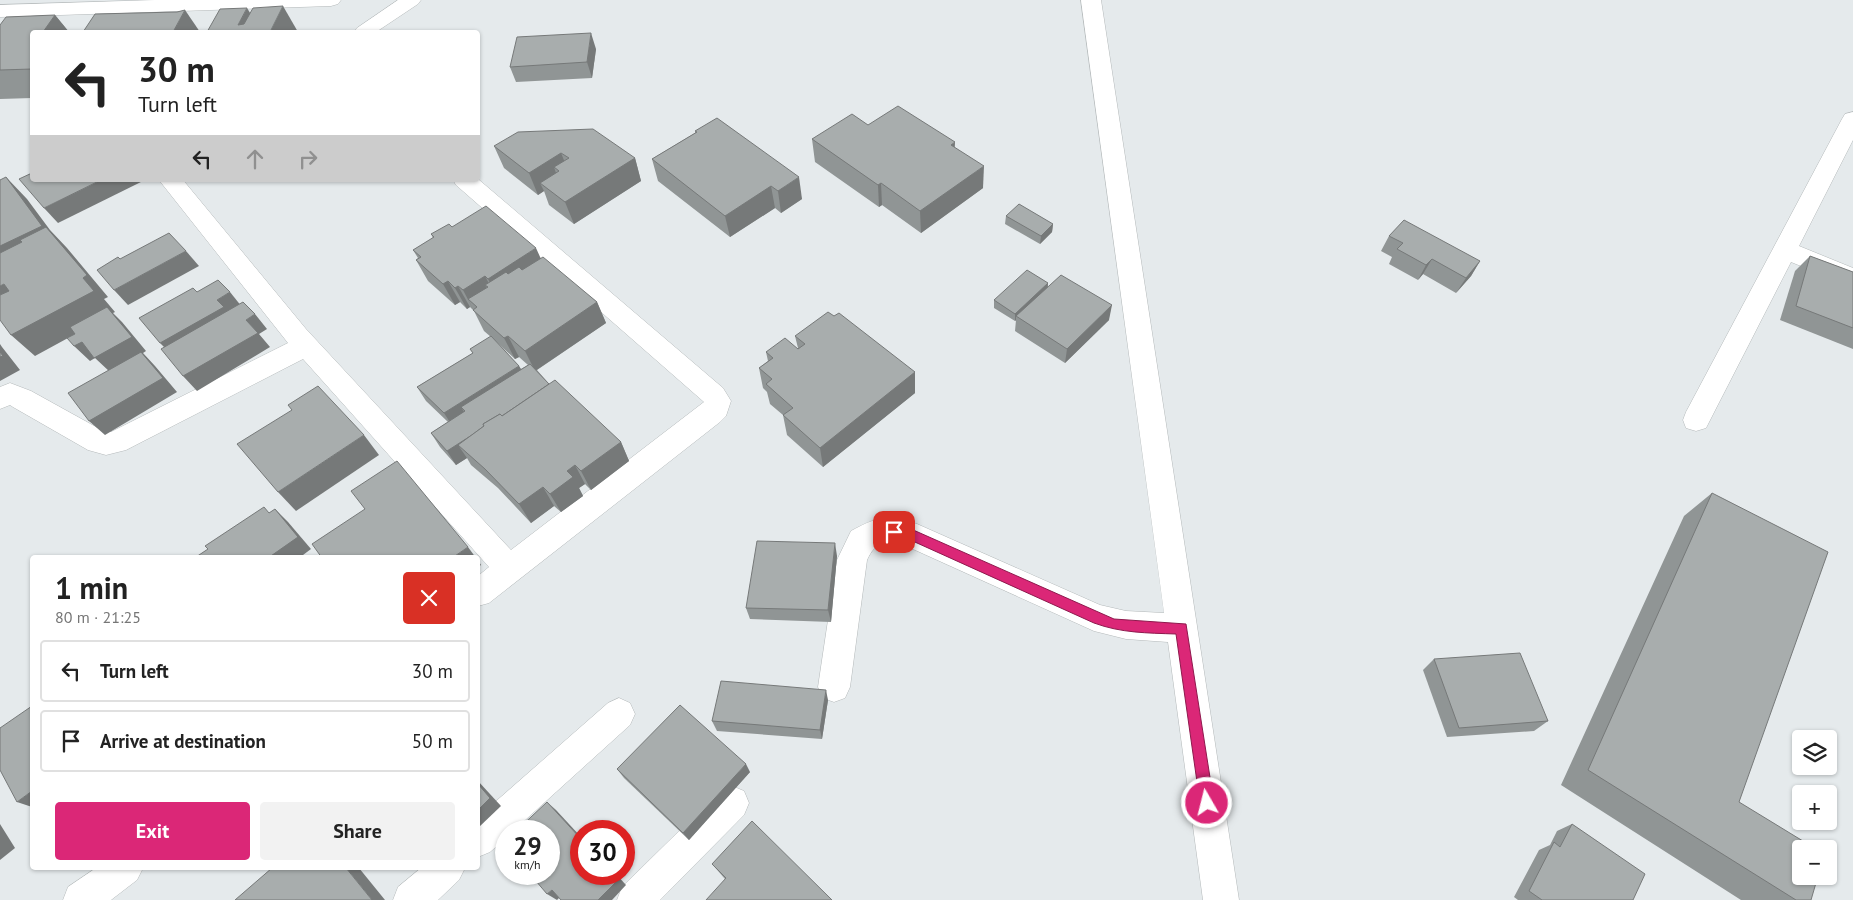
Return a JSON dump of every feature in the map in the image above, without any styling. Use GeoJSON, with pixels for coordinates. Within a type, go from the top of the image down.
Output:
{"type":"FeatureCollection","features":[{"type":"Feature","properties":{"kind":"main road"},"geometry":{"type":"LineString","coordinates":[[0,12],[331,0]]}},
{"type":"Feature","properties":{"kind":"main road"},"geometry":{"type":"LineString","coordinates":[[367,30],[411,0]]}},
{"type":"Feature","properties":{"kind":"main road"},"geometry":{"type":"LineString","coordinates":[[1091,0],[1221,900]]}},
{"type":"Feature","properties":{"kind":"main road"},"geometry":{"type":"LineString","coordinates":[[1696,420],[1853,119]]}},
{"type":"Feature","properties":{"kind":"main road"},"geometry":{"type":"LineString","coordinates":[[172,182],[306,346],[508,568]]}},
{"type":"Feature","properties":{"kind":"main road"},"geometry":{"type":"LineString","coordinates":[[466,182],[714,395],[718,401],[717,408],[711,414],[480,591]]}},
{"type":"Feature","properties":{"kind":"main road"},"geometry":{"type":"LineString","coordinates":[[1785,250],[1853,278]]}},
{"type":"Feature","properties":{"kind":"main road"},"geometry":{"type":"LineString","coordinates":[[0,398],[10,394],[22,399],[98,442],[106,444],[116,442],[306,346]]}},
{"type":"Feature","properties":{"kind":"main road"},"geometry":{"type":"LineString","coordinates":[[834,687],[852,560],[861,540],[880,530],[907,533],[1094,618],[1131,627],[1182,628]]}},
{"type":"Feature","properties":{"kind":"main road"},"geometry":{"type":"LineString","coordinates":[[480,838],[619,714]]}},
{"type":"Feature","properties":{"kind":"main road"},"geometry":{"type":"LineString","coordinates":[[635,900],[732,803]]}},
{"type":"Feature","properties":{"kind":"main road"},"geometry":{"type":"LineString","coordinates":[[81,900],[122,870]]}},
{"type":"Feature","properties":{"kind":"main road"},"geometry":{"type":"LineString","coordinates":[[411,900],[445,870]]}},
{"type":"Feature","properties":{"kind":"building"},"geometry":{"type":"Polygon","coordinates":[[[283,6],[271,30],[208,30],[220,9],[247,8],[238,25],[244,24],[253,8],[283,6]]]}},
{"type":"Feature","properties":{"kind":"building"},"geometry":{"type":"Polygon","coordinates":[[[185,10],[174,30],[84,30],[95,14],[177,12],[185,10]]]}},
{"type":"Feature","properties":{"kind":"building"},"geometry":{"type":"Polygon","coordinates":[[[55,15],[44,30],[30,30],[30,69],[0,70],[0,25],[6,17],[55,15]]]}},
{"type":"Feature","properties":{"kind":"building"},"geometry":{"type":"Polygon","coordinates":[[[591,33],[587,62],[510,67],[517,37],[591,33]]]}},
{"type":"Feature","properties":{"kind":"building"},"geometry":{"type":"Polygon","coordinates":[[[898,106],[955,142],[951,145],[984,166],[920,211],[881,183],[878,185],[812,139],[852,114],[868,125],[898,106]]]}},
{"type":"Feature","properties":{"kind":"building"},"geometry":{"type":"Polygon","coordinates":[[[717,118],[799,177],[778,191],[771,186],[725,216],[652,159],[717,118]]]}},
{"type":"Feature","properties":{"kind":"building"},"geometry":{"type":"Polygon","coordinates":[[[593,129],[635,158],[565,202],[540,183],[559,171],[554,167],[569,158],[561,153],[529,173],[494,146],[518,132],[593,129]]]}},
{"type":"Feature","properties":{"kind":"building"},"geometry":{"type":"Polygon","coordinates":[[[30,174],[30,182],[97,182],[44,208],[19,179],[30,174]]]}},
{"type":"Feature","properties":{"kind":"building"},"geometry":{"type":"Polygon","coordinates":[[[6,177],[42,226],[0,246],[0,180],[6,177]]]}},
{"type":"Feature","properties":{"kind":"building"},"geometry":{"type":"Polygon","coordinates":[[[1019,204],[1053,224],[1041,236],[1006,216],[1019,204]]]}},
{"type":"Feature","properties":{"kind":"building"},"geometry":{"type":"Polygon","coordinates":[[[486,206],[536,248],[488,279],[485,276],[463,290],[458,286],[455,288],[448,281],[443,284],[416,260],[421,257],[413,250],[434,237],[431,234],[449,224],[452,227],[486,206]]]}},
{"type":"Feature","properties":{"kind":"building"},"geometry":{"type":"Polygon","coordinates":[[[1404,220],[1480,261],[1466,278],[1432,259],[1426,265],[1397,249],[1403,243],[1389,236],[1404,220]]]}},
{"type":"Feature","properties":{"kind":"building"},"geometry":{"type":"Polygon","coordinates":[[[46,227],[87,275],[83,278],[94,291],[11,335],[0,320],[0,295],[9,291],[4,284],[0,286],[0,253],[46,227]]]}},
{"type":"Feature","properties":{"kind":"building"},"geometry":{"type":"Polygon","coordinates":[[[169,233],[186,251],[114,290],[97,270],[118,257],[120,259],[169,233]]]}},
{"type":"Feature","properties":{"kind":"building"},"geometry":{"type":"Polygon","coordinates":[[[1810,256],[1853,272],[1853,328],[1796,306],[1810,256]]]}},
{"type":"Feature","properties":{"kind":"building"},"geometry":{"type":"Polygon","coordinates":[[[543,257],[597,302],[525,351],[508,336],[504,338],[473,310],[477,307],[468,299],[488,287],[485,285],[506,272],[508,274],[519,267],[522,270],[543,257]]]}},
{"type":"Feature","properties":{"kind":"building"},"geometry":{"type":"Polygon","coordinates":[[[1027,270],[1048,283],[1015,314],[994,300],[1027,270]]]}},
{"type":"Feature","properties":{"kind":"building"},"geometry":{"type":"Polygon","coordinates":[[[1061,275],[1112,305],[1067,349],[1016,316],[1061,275]]]}},
{"type":"Feature","properties":{"kind":"building"},"geometry":{"type":"Polygon","coordinates":[[[218,280],[230,292],[217,300],[224,307],[160,343],[139,318],[193,288],[197,292],[218,280]]]}},
{"type":"Feature","properties":{"kind":"building"},"geometry":{"type":"Polygon","coordinates":[[[243,302],[255,314],[246,320],[258,333],[183,376],[161,349],[243,302]]]}},
{"type":"Feature","properties":{"kind":"building"},"geometry":{"type":"Polygon","coordinates":[[[107,307],[132,337],[94,358],[82,342],[74,346],[67,338],[75,334],[70,327],[107,307]]]}},
{"type":"Feature","properties":{"kind":"building"},"geometry":{"type":"Polygon","coordinates":[[[828,312],[834,316],[839,313],[915,372],[820,448],[783,415],[793,408],[766,384],[772,379],[759,368],[773,358],[766,352],[785,338],[798,349],[805,344],[795,336],[828,312]]]}},
{"type":"Feature","properties":{"kind":"building"},"geometry":{"type":"Polygon","coordinates":[[[491,336],[519,366],[444,413],[417,387],[473,353],[470,349],[491,336]]]}},
{"type":"Feature","properties":{"kind":"building"},"geometry":{"type":"Polygon","coordinates":[[[141,352],[163,378],[89,421],[68,393],[141,352]]]}},
{"type":"Feature","properties":{"kind":"building"},"geometry":{"type":"Polygon","coordinates":[[[530,364],[549,384],[502,416],[500,414],[483,424],[484,426],[472,435],[447,451],[431,433],[465,411],[461,407],[530,364]]]}},
{"type":"Feature","properties":{"kind":"building"},"geometry":{"type":"Polygon","coordinates":[[[555,380],[621,442],[581,471],[575,465],[567,471],[573,477],[550,494],[543,487],[519,504],[485,469],[458,445],[484,426],[483,424],[500,414],[502,416],[555,380]]]}},
{"type":"Feature","properties":{"kind":"building"},"geometry":{"type":"Polygon","coordinates":[[[318,386],[364,435],[278,492],[237,444],[292,410],[288,405],[318,386]]]}},
{"type":"Feature","properties":{"kind":"building"},"geometry":{"type":"Polygon","coordinates":[[[397,461],[468,547],[456,555],[320,555],[312,544],[365,509],[351,491],[397,461]]]}},
{"type":"Feature","properties":{"kind":"building"},"geometry":{"type":"Polygon","coordinates":[[[1712,493],[1828,552],[1739,802],[1801,840],[1792,840],[1792,885],[1815,885],[1811,900],[1796,900],[1588,770],[1712,493]]]}},
{"type":"Feature","properties":{"kind":"building"},"geometry":{"type":"Polygon","coordinates":[[[264,507],[269,513],[275,509],[298,537],[272,555],[199,555],[208,549],[205,546],[264,507]]]}},
{"type":"Feature","properties":{"kind":"building"},"geometry":{"type":"Polygon","coordinates":[[[757,541],[835,543],[828,610],[746,608],[757,541]]]}},
{"type":"Feature","properties":{"kind":"building"},"geometry":{"type":"Polygon","coordinates":[[[1520,653],[1548,721],[1459,728],[1434,659],[1520,653]]]}},
{"type":"Feature","properties":{"kind":"building"},"geometry":{"type":"Polygon","coordinates":[[[721,681],[826,690],[820,730],[712,721],[721,681]]]}},
{"type":"Feature","properties":{"kind":"building"},"geometry":{"type":"Polygon","coordinates":[[[680,705],[746,764],[683,833],[617,769],[680,705]]]}},
{"type":"Feature","properties":{"kind":"building"},"geometry":{"type":"Polygon","coordinates":[[[30,707],[30,792],[17,802],[0,770],[0,728],[30,707]]]}},
{"type":"Feature","properties":{"kind":"building"},"geometry":{"type":"Polygon","coordinates":[[[480,786],[490,798],[480,808],[480,786]]]}},
{"type":"Feature","properties":{"kind":"building"},"geometry":{"type":"Polygon","coordinates":[[[547,802],[570,827],[570,885],[613,885],[598,900],[561,900],[552,890],[547,894],[539,885],[560,885],[560,820],[528,820],[547,802]]]}},
{"type":"Feature","properties":{"kind":"building"},"geometry":{"type":"Polygon","coordinates":[[[752,821],[832,900],[706,900],[726,878],[712,864],[752,821]]]}},
{"type":"Feature","properties":{"kind":"building"},"geometry":{"type":"Polygon","coordinates":[[[1572,824],[1645,874],[1633,900],[1542,900],[1529,891],[1554,842],[1560,847],[1572,824]]]}},
{"type":"Feature","properties":{"kind":"building"},"geometry":{"type":"Polygon","coordinates":[[[270,870],[348,870],[372,900],[235,900],[270,870]]]}},
{"type":"Feature","properties":{"kind":"route"},"geometry":{"type":"LineString","coordinates":[[894,532],[907,533],[1094,618],[1131,627],[1182,628],[1207,803]]}}]}
